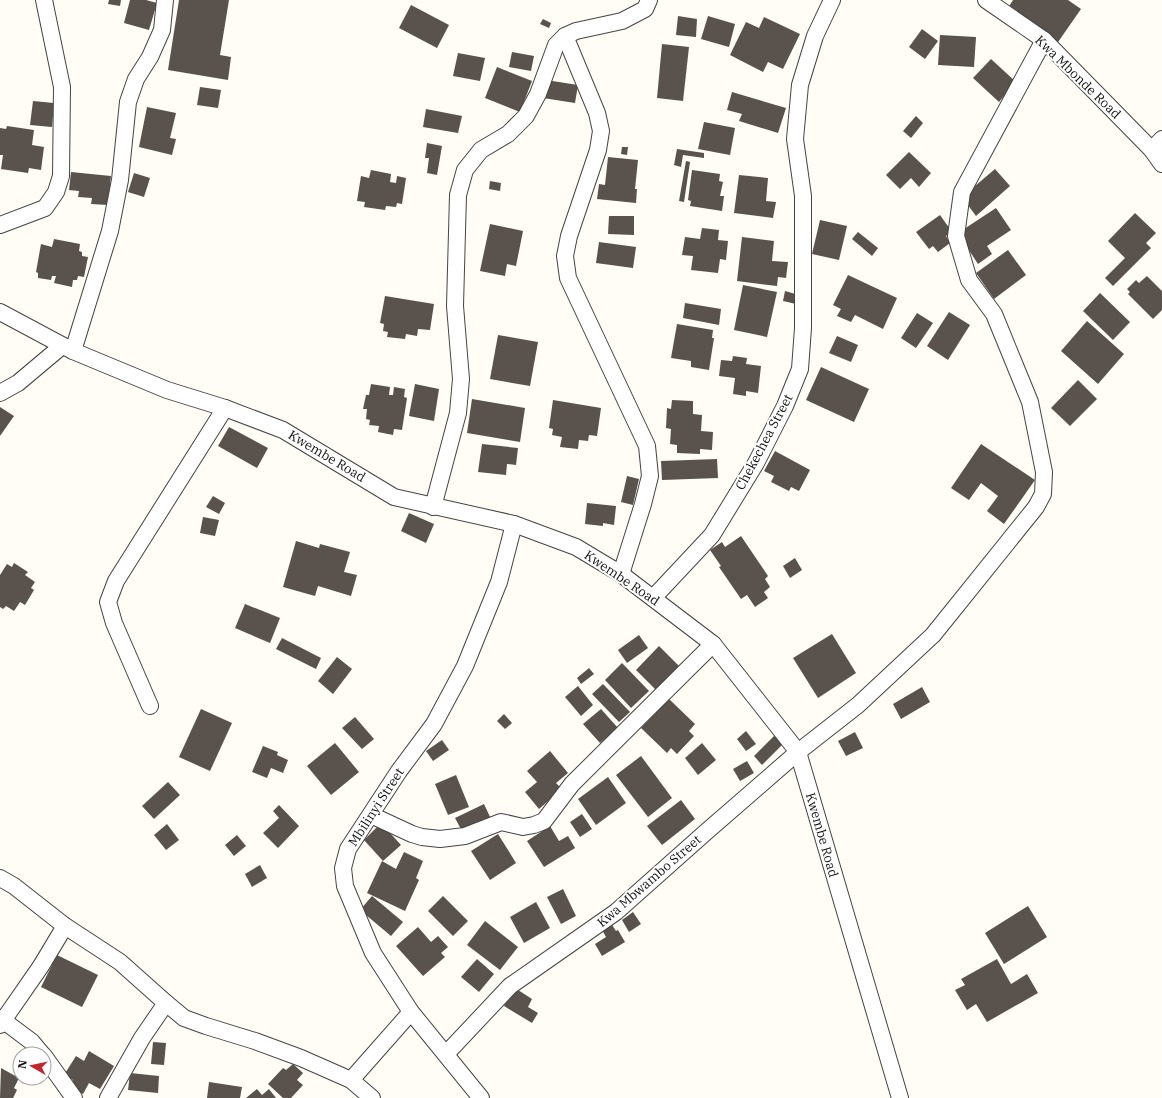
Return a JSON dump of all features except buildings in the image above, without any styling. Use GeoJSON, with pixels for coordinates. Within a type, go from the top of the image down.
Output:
{"type":"FeatureCollection","features":[{"type":"Feature","properties":{"kind":"street"},"geometry":{"type":"LineString","coordinates":[[0,225],[45,208],[56,192],[61,176],[62,87],[44,0]]}},
{"type":"Feature","properties":{"kind":"street"},"geometry":{"type":"LineString","coordinates":[[0,393],[18,383],[67,349],[110,231],[120,180],[128,102],[136,79],[150,57],[162,30],[165,0]]}},
{"type":"Feature","properties":{"kind":"street"},"geometry":{"type":"LineString","coordinates":[[433,507],[458,413],[461,379],[455,306],[458,195],[465,170],[481,150],[508,134],[526,116],[538,94],[556,45],[565,36],[576,31],[622,20],[645,9],[649,0]]}},
{"type":"Feature","properties":{"kind":"street","name":"Chekechea Street"},"geometry":{"type":"LineString","coordinates":[[653,598],[712,535],[756,463],[785,406],[800,369],[803,328],[803,196],[795,139],[800,85],[815,36],[832,0]]}},
{"type":"Feature","properties":{"kind":"street","name":"Kwa Mbonde Road"},"geometry":{"type":"LineString","coordinates":[[986,0],[1044,40],[1157,145],[1162,164]]}},
{"type":"Feature","properties":{"kind":"street"},"geometry":{"type":"LineString","coordinates":[[565,36],[598,112],[601,132],[598,150],[569,236],[565,256],[568,278],[648,446],[650,476],[643,504],[621,574]]}},
{"type":"Feature","properties":{"kind":"street","name":"Kwa Mbwambo Street"},"geometry":{"type":"LineString","coordinates":[[446,1054],[510,986],[616,912],[798,752],[858,705],[934,635],[1036,508],[1043,494],[1044,472],[1030,402],[994,314],[969,280],[956,236],[962,192],[1044,40]]}},
{"type":"Feature","properties":{"kind":"street","name":"Kwembe Road"},"geometry":{"type":"LineString","coordinates":[[0,312],[67,349],[167,390],[225,408],[283,430],[394,497],[514,524],[576,547],[621,574],[713,644],[798,752],[900,1098]]}},
{"type":"Feature","properties":{"kind":"street"},"geometry":{"type":"LineString","coordinates":[[150,706],[114,624],[108,602],[116,581],[225,408]]}},
{"type":"Feature","properties":{"kind":"street","name":"Mbilinyi Street"},"geometry":{"type":"LineString","coordinates":[[481,1098],[411,1012],[373,953],[345,886],[343,868],[348,849],[399,771],[434,724],[465,666],[499,582],[514,524]]}},
{"type":"Feature","properties":{"kind":"street"},"geometry":{"type":"LineString","coordinates":[[371,815],[412,834],[440,839],[464,836],[501,822],[523,827],[544,821],[572,784],[713,644]]}},
{"type":"Feature","properties":{"kind":"street"},"geometry":{"type":"LineString","coordinates":[[0,878],[14,886],[65,926],[120,962],[184,1018],[255,1040],[351,1080],[372,1098]]}},
{"type":"Feature","properties":{"kind":"street"},"geometry":{"type":"LineString","coordinates":[[35,1046],[32,1042],[1,1021],[41,966],[65,926]]}},
{"type":"Feature","properties":{"kind":"street"},"geometry":{"type":"LineString","coordinates":[[108,1098],[142,1038],[166,1003]]}},
{"type":"Feature","properties":{"kind":"street"},"geometry":{"type":"LineString","coordinates":[[351,1080],[411,1012]]}},
{"type":"Feature","properties":{"kind":"street"},"geometry":{"type":"LineString","coordinates":[[52,1067],[74,1098]]}}]}
